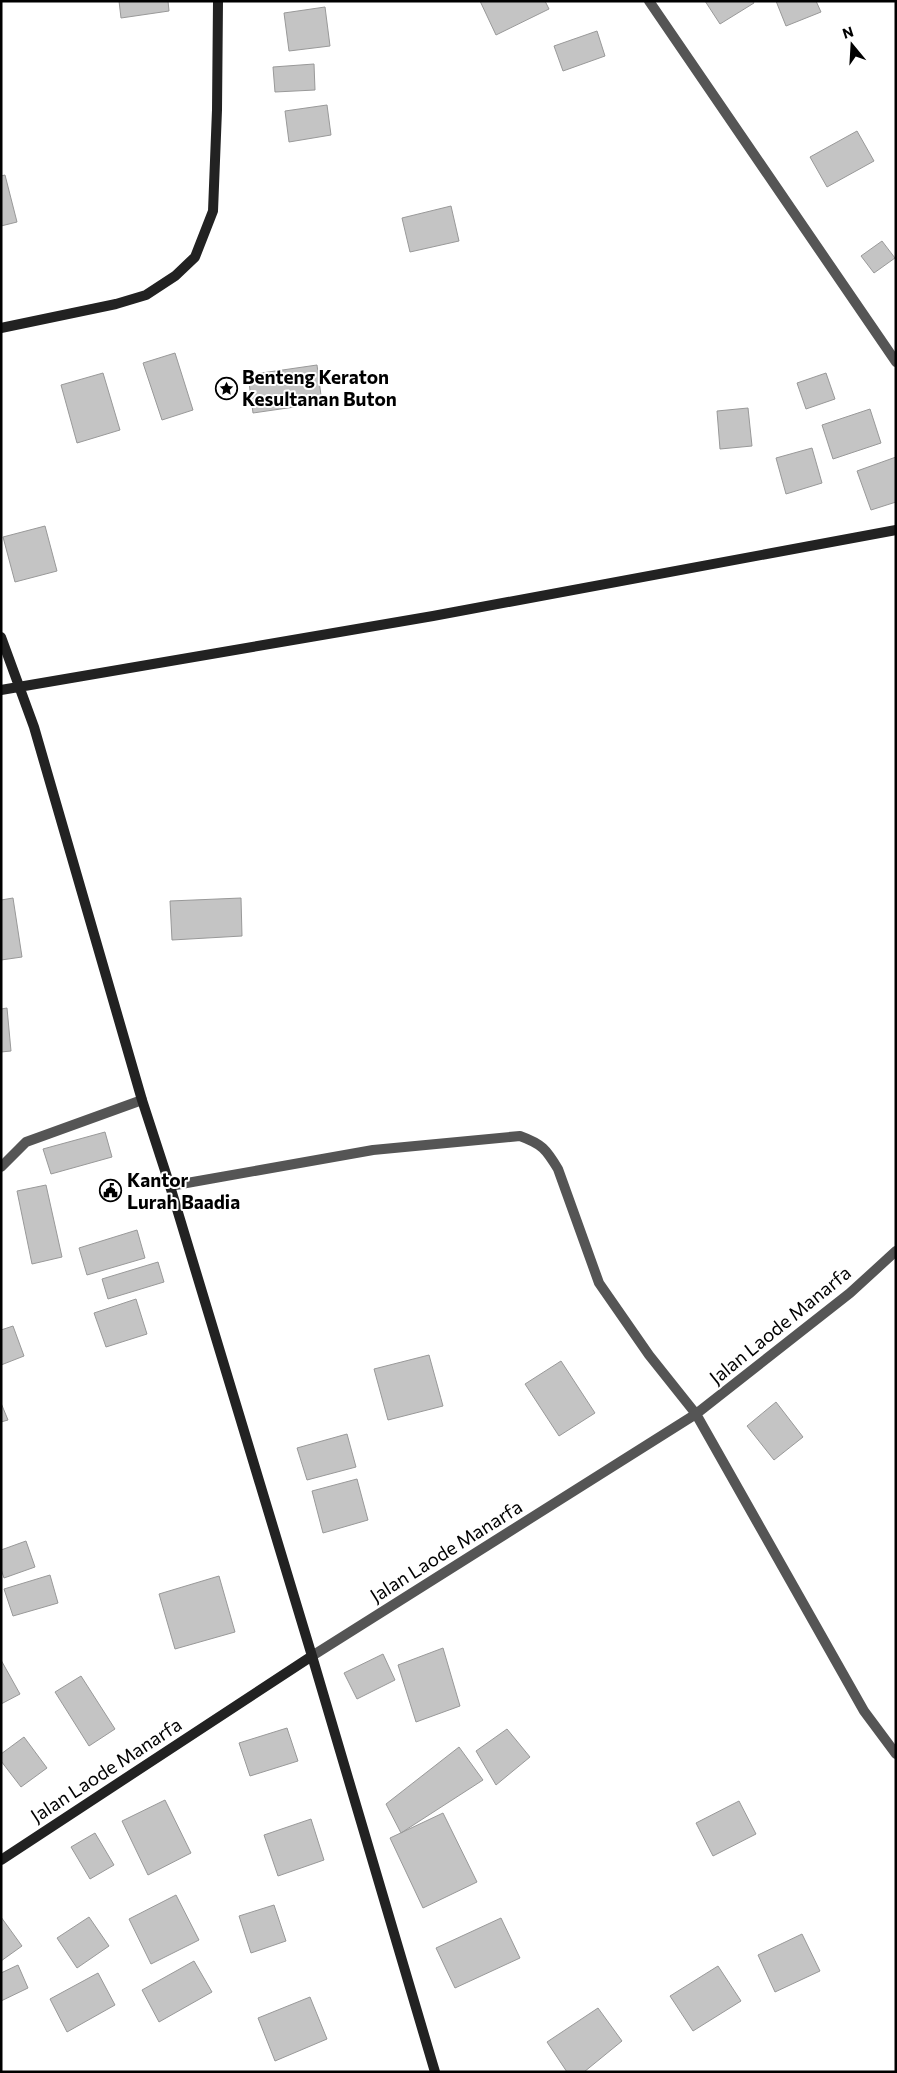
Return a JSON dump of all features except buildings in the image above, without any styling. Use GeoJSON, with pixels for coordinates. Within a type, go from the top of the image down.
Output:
{"type":"FeatureCollection","features":[{"type":"Feature","properties":{"kind":"main road"},"geometry":{"type":"LineString","coordinates":[[1,328],[116,304],[146,295],[175,276],[195,257],[213,211],[217,110],[218,1]]}},
{"type":"Feature","properties":{"kind":"main road"},"geometry":{"type":"LineString","coordinates":[[1,690],[423,618],[896,530]]}},
{"type":"Feature","properties":{"kind":"main road"},"geometry":{"type":"LineString","coordinates":[[1,637],[34,727],[142,1100],[170,1186],[312,1656],[435,2072]]}},
{"type":"Feature","properties":{"kind":"main road","name":"Jalan Laode Manarfa"},"geometry":{"type":"LineString","coordinates":[[1,1860],[312,1656]]}},
{"type":"Feature","properties":{"kind":"street"},"geometry":{"type":"LineString","coordinates":[[649,1],[896,362]]}},
{"type":"Feature","properties":{"kind":"street"},"geometry":{"type":"LineString","coordinates":[[1,1167],[26,1142],[142,1100]]}},
{"type":"Feature","properties":{"kind":"street"},"geometry":{"type":"LineString","coordinates":[[170,1186],[373,1150],[520,1136],[539,1143],[558,1169],[599,1283],[648,1355],[696,1414],[864,1711],[896,1754]]}},
{"type":"Feature","properties":{"kind":"street","name":"Jalan Laode Manarfa"},"geometry":{"type":"LineString","coordinates":[[312,1656],[696,1414],[850,1293],[896,1251]]}},
{"type":"Feature","properties":{"kind":"place","name":"Benteng Keraton Kesultanan Buton"},"geometry":{"type":"Point","coordinates":[226,388]}},
{"type":"Feature","properties":{"kind":"place","name":"Kantor Lurah Baadia"},"geometry":{"type":"Point","coordinates":[111,1191]}}]}
